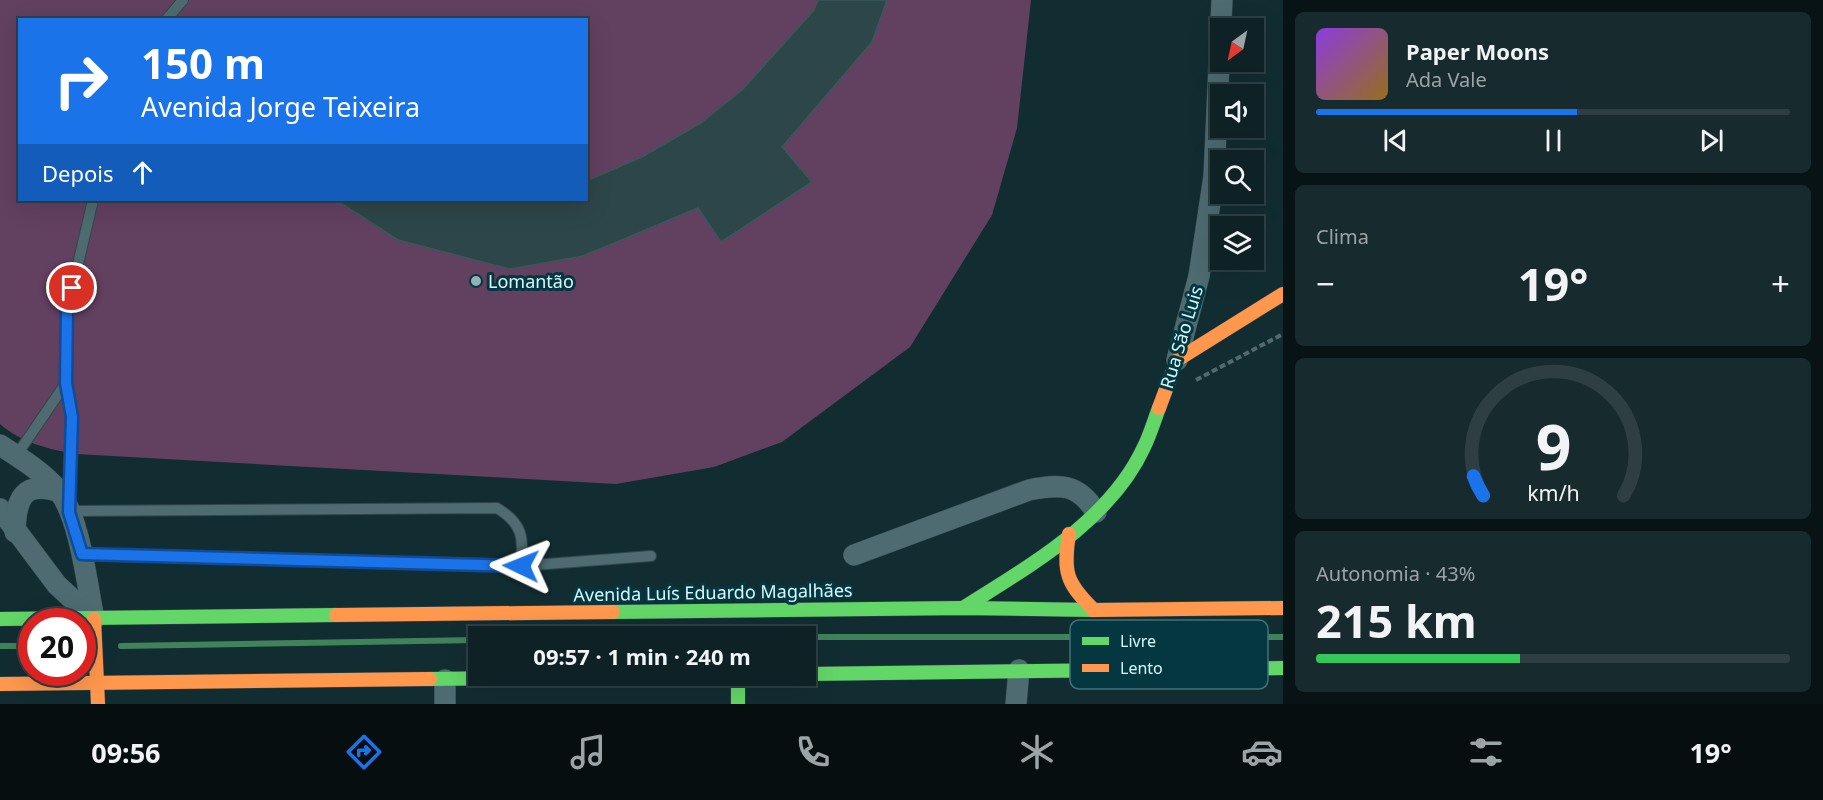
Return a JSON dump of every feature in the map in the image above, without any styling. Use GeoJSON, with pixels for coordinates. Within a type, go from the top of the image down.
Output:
{"type":"FeatureCollection","features":[{"type":"Feature","properties":{"kind":"main road"},"geometry":{"type":"LineString","coordinates":[[1177,360],[1283,294]]}},
{"type":"Feature","properties":{"kind":"main road","name":"Rua São Luis"},"geometry":{"type":"LineString","coordinates":[[963,608],[1042,558],[1096,512],[1122,483],[1144,448],[1177,360]]}},
{"type":"Feature","properties":{"kind":"main road"},"geometry":{"type":"LineString","coordinates":[[1069,534],[1064,566],[1066,574],[1078,595],[1094,610]]}},
{"type":"Feature","properties":{"kind":"main road","name":"Avenida Luís Eduardo Magalhães"},"geometry":{"type":"LineString","coordinates":[[96,612],[1283,608]]}},
{"type":"Feature","properties":{"kind":"main road","name":"Avenida Luís Eduardo Magalhães"},"geometry":{"type":"LineString","coordinates":[[0,619],[18,618]]}},
{"type":"Feature","properties":{"kind":"main road"},"geometry":{"type":"LineString","coordinates":[[96,661],[98,704]]}},
{"type":"Feature","properties":{"kind":"main road"},"geometry":{"type":"LineString","coordinates":[[1268,669],[1283,669]]}},
{"type":"Feature","properties":{"kind":"main road"},"geometry":{"type":"LineString","coordinates":[[816,674],[1070,670]]}},
{"type":"Feature","properties":{"kind":"main road"},"geometry":{"type":"LineString","coordinates":[[0,684],[98,685],[468,680]]}},
{"type":"Feature","properties":{"kind":"main road"},"geometry":{"type":"LineString","coordinates":[[738,686],[738,704]]}},
{"type":"Feature","properties":{"kind":"street","name":"Rua São Luis"},"geometry":{"type":"LineString","coordinates":[[1177,360],[1199,276],[1214,176],[1222,0]]}},
{"type":"Feature","properties":{"kind":"street"},"geometry":{"type":"LineString","coordinates":[[8,451],[60,492],[82,554],[91,608]]}},
{"type":"Feature","properties":{"kind":"street"},"geometry":{"type":"LineString","coordinates":[[854,555],[1029,490],[1055,485],[1085,495],[1096,512]]}},
{"type":"Feature","properties":{"kind":"street"},"geometry":{"type":"LineString","coordinates":[[15,532],[15,513],[25,493],[34,488],[43,487],[60,492]]}},
{"type":"Feature","properties":{"kind":"street"},"geometry":{"type":"LineString","coordinates":[[0,509],[15,532],[66,595],[86,608]]}},
{"type":"Feature","properties":{"kind":"street"},"geometry":{"type":"LineString","coordinates":[[1016,704],[1019,670]]}},
{"type":"Feature","properties":{"kind":"street"},"geometry":{"type":"LineString","coordinates":[[445,680],[445,704]]}},
{"type":"Feature","properties":{"kind":"lane"},"geometry":{"type":"LineString","coordinates":[[168,18],[183,0]]}},
{"type":"Feature","properties":{"kind":"lane"},"geometry":{"type":"LineString","coordinates":[[93,201],[67,310],[66,383],[72,417],[69,512],[497,508],[514,518],[523,543],[521,566]]}},
{"type":"Feature","properties":{"kind":"lane"},"geometry":{"type":"LineString","coordinates":[[8,451],[66,383]]}},
{"type":"Feature","properties":{"kind":"lane"},"geometry":{"type":"LineString","coordinates":[[82,554],[521,566],[651,556]]}},
{"type":"Feature","properties":{"kind":"path"},"geometry":{"type":"LineString","coordinates":[[1194,382],[1283,334]]}},
{"type":"Feature","properties":{"kind":"shaded area","name":"Lomantão"},"geometry":{"type":"Polygon","coordinates":[[[0,0],[1031,0],[1017,128],[992,215],[910,347],[782,442],[714,467],[616,484],[76,454],[36,444],[8,431],[0,424],[0,0]]]}},
{"type":"Feature","properties":{"kind":"building"},"geometry":{"type":"Polygon","coordinates":[[[818,0],[887,0],[872,42],[782,147],[812,182],[721,242],[698,208],[583,256],[510,269],[398,240],[338,201],[588,201],[588,180],[642,157],[701,123],[743,89],[814,10],[818,0]]]}},
{"type":"Feature","properties":{"kind":"waterway"},"geometry":{"type":"LineString","coordinates":[[816,637],[1070,637]]}},
{"type":"Feature","properties":{"kind":"waterway"},"geometry":{"type":"LineString","coordinates":[[1268,637],[1283,637]]}},
{"type":"Feature","properties":{"kind":"waterway"},"geometry":{"type":"LineString","coordinates":[[121,646],[468,640]]}},
{"type":"Feature","properties":{"kind":"waterway"},"geometry":{"type":"LineString","coordinates":[[0,646],[18,646]]}},
{"type":"Feature","properties":{"kind":"traffic: fast"},"geometry":{"type":"LineString","coordinates":[[963,608],[1066,540],[1111,497],[1129,473],[1146,442],[1159,408]]}},
{"type":"Feature","properties":{"kind":"traffic: fast"},"geometry":{"type":"LineString","coordinates":[[613,612],[963,608],[1093,610]]}},
{"type":"Feature","properties":{"kind":"traffic: fast"},"geometry":{"type":"LineString","coordinates":[[0,619],[336,615]]}},
{"type":"Feature","properties":{"kind":"traffic: fast"},"geometry":{"type":"LineString","coordinates":[[1268,668],[1283,668]]}},
{"type":"Feature","properties":{"kind":"traffic: fast"},"geometry":{"type":"LineString","coordinates":[[816,674],[1070,671]]}},
{"type":"Feature","properties":{"kind":"traffic: fast"},"geometry":{"type":"LineString","coordinates":[[430,679],[468,678]]}},
{"type":"Feature","properties":{"kind":"traffic: fast"},"geometry":{"type":"LineString","coordinates":[[738,686],[738,704]]}},
{"type":"Feature","properties":{"kind":"traffic: slow"},"geometry":{"type":"LineString","coordinates":[[1159,408],[1177,360],[1283,294]]}},
{"type":"Feature","properties":{"kind":"traffic: slow"},"geometry":{"type":"LineString","coordinates":[[1069,534],[1066,558],[1069,576],[1077,592],[1094,610]]}},
{"type":"Feature","properties":{"kind":"traffic: slow"},"geometry":{"type":"LineString","coordinates":[[1093,610],[1283,608]]}},
{"type":"Feature","properties":{"kind":"traffic: slow"},"geometry":{"type":"LineString","coordinates":[[336,615],[613,612]]}},
{"type":"Feature","properties":{"kind":"traffic: slow"},"geometry":{"type":"LineString","coordinates":[[96,662],[98,704]]}},
{"type":"Feature","properties":{"kind":"traffic: slow"},"geometry":{"type":"LineString","coordinates":[[0,684],[430,679]]}},
{"type":"Feature","properties":{"kind":"place","name":"Lomantão"},"geometry":{"type":"Point","coordinates":[476,281]}},
{"type":"Feature","properties":{"kind":"route"},"geometry":{"type":"LineString","coordinates":[[72,288],[67,310],[66,383],[72,417],[69,512],[82,554],[521,566]]}}]}
